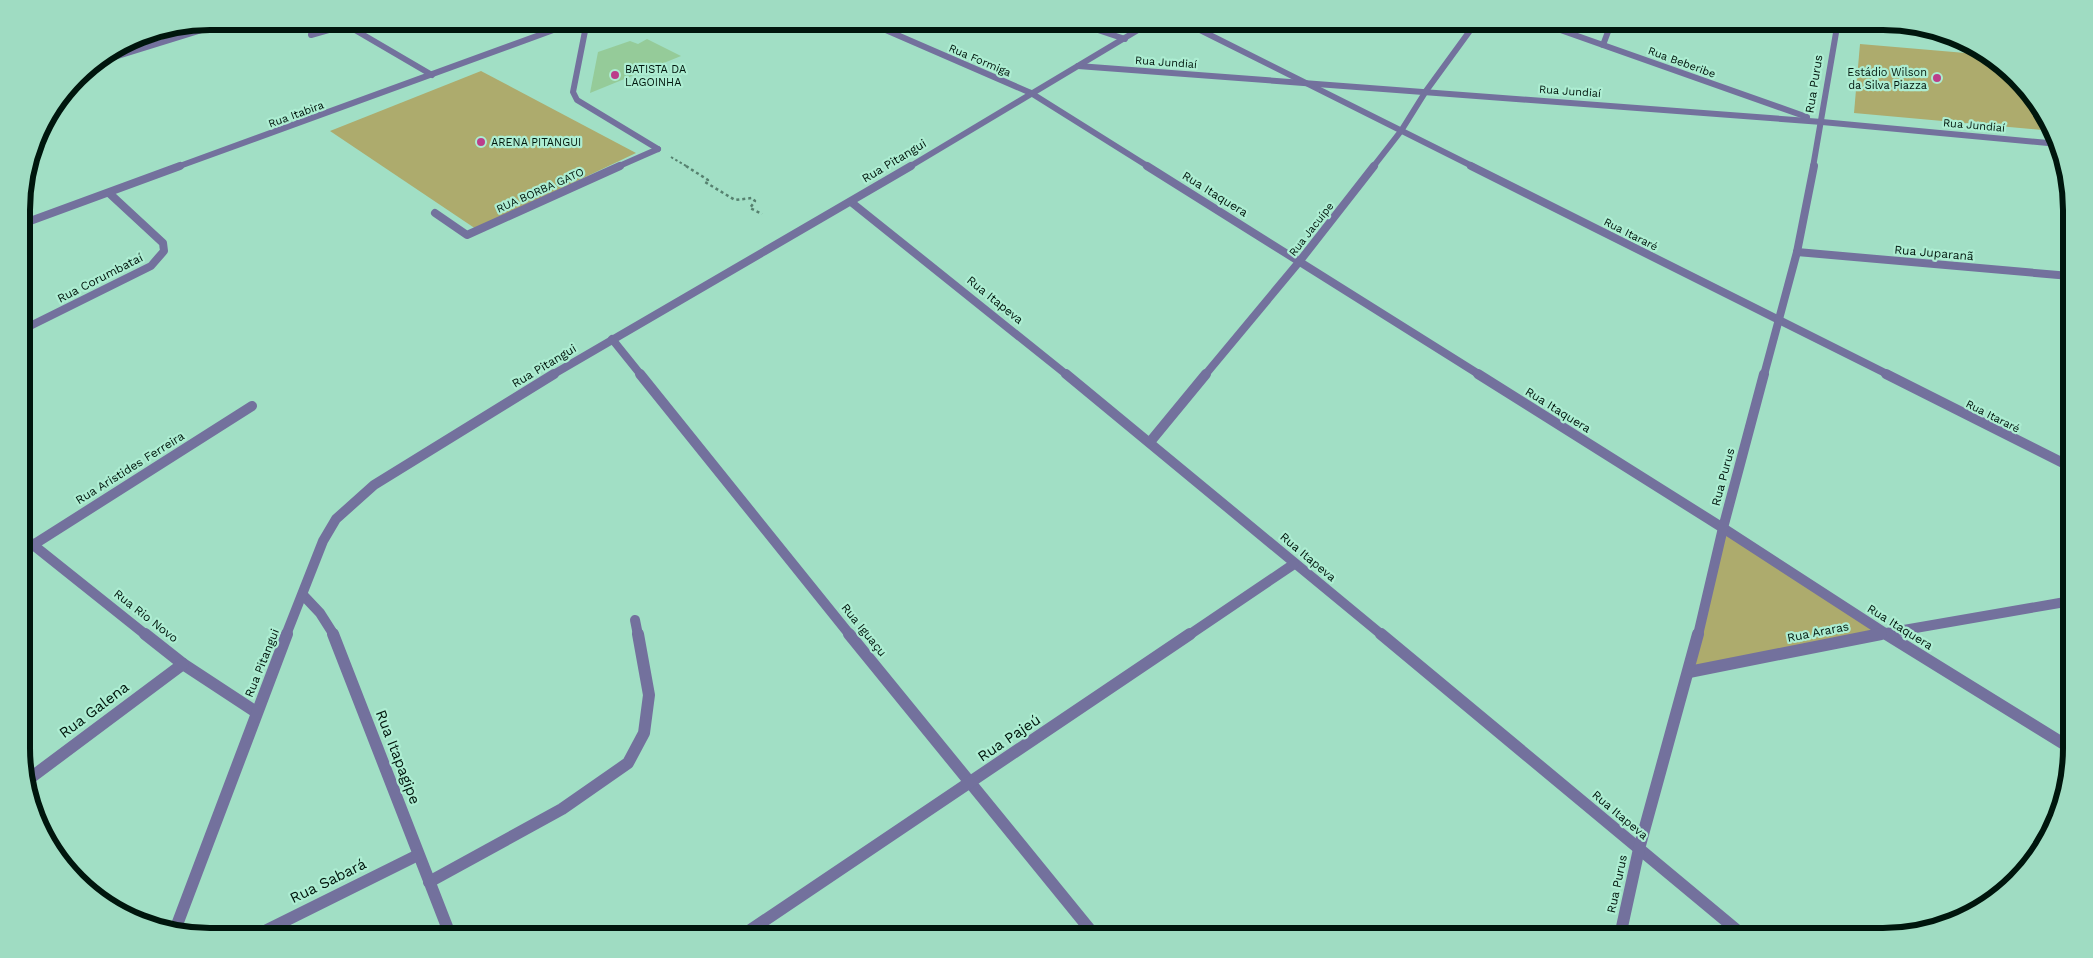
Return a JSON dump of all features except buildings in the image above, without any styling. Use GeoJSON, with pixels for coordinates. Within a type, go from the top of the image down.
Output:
{"type":"FeatureCollection","features":[{"type":"Feature","properties":{"kind":"street"},"geometry":{"type":"LineString","coordinates":[[115,57],[202,30]]}},
{"type":"Feature","properties":{"kind":"street"},"geometry":{"type":"LineString","coordinates":[[311,35],[328,30]]}},
{"type":"Feature","properties":{"kind":"street"},"geometry":{"type":"LineString","coordinates":[[354,30],[432,74]]}},
{"type":"Feature","properties":{"kind":"street","name":"Rua Itabira"},"geometry":{"type":"LineString","coordinates":[[30,221],[553,30]]}},
{"type":"Feature","properties":{"kind":"street"},"geometry":{"type":"LineString","coordinates":[[585,30],[573,92],[577,100],[658,149]]}},
{"type":"Feature","properties":{"kind":"street","name":"Rua Formiga"},"geometry":{"type":"LineString","coordinates":[[887,30],[1031,93]]}},
{"type":"Feature","properties":{"kind":"street"},"geometry":{"type":"LineString","coordinates":[[1098,30],[1125,39]]}},
{"type":"Feature","properties":{"kind":"street","name":"Rua Pitangui"},"geometry":{"type":"LineString","coordinates":[[177,925],[256,712],[323,541],[336,519],[352,503],[374,485],[612,339],[851,202],[1139,30]]}},
{"type":"Feature","properties":{"kind":"street","name":"Rua Itararé"},"geometry":{"type":"LineString","coordinates":[[1200,30],[2063,463]]}},
{"type":"Feature","properties":{"kind":"street","name":"Rua Jacuípe"},"geometry":{"type":"LineString","coordinates":[[1150,442],[1299,262],[1401,131],[1426,92],[1471,30]]}},
{"type":"Feature","properties":{"kind":"street","name":"Rua Beberibe"},"geometry":{"type":"LineString","coordinates":[[1560,30],[1822,122]]}},
{"type":"Feature","properties":{"kind":"street"},"geometry":{"type":"LineString","coordinates":[[1603,45],[1609,30]]}},
{"type":"Feature","properties":{"kind":"street","name":"Rua Purus"},"geometry":{"type":"LineString","coordinates":[[1622,928],[1639,849],[1689,672],[1723,528],[1796,252],[1822,122],[1837,30]]}},
{"type":"Feature","properties":{"kind":"street","name":"Rua Jundiaí"},"geometry":{"type":"LineString","coordinates":[[1078,66],[1822,122],[2050,143]]}},
{"type":"Feature","properties":{"kind":"street","name":"Rua Itaquera"},"geometry":{"type":"LineString","coordinates":[[1031,93],[2063,743]]}},
{"type":"Feature","properties":{"kind":"street","name":"RUA BORBA GATO"},"geometry":{"type":"LineString","coordinates":[[435,213],[467,235],[658,149]]}},
{"type":"Feature","properties":{"kind":"street","name":"Rua Corumbataí"},"geometry":{"type":"LineString","coordinates":[[30,326],[137,274],[159,259],[164,251],[163,243],[109,193]]}},
{"type":"Feature","properties":{"kind":"street","name":"Rua Itapeva"},"geometry":{"type":"LineString","coordinates":[[851,202],[1150,442],[1294,564],[1734,928]]}},
{"type":"Feature","properties":{"kind":"street","name":"Rua Juparanã"},"geometry":{"type":"LineString","coordinates":[[1796,252],[2063,275]]}},
{"type":"Feature","properties":{"kind":"street","name":"Rua Iguaçu"},"geometry":{"type":"LineString","coordinates":[[612,339],[970,784],[1089,928]]}},
{"type":"Feature","properties":{"kind":"street","name":"Rua Aristides Ferreira"},"geometry":{"type":"LineString","coordinates":[[30,547],[252,406]]}},
{"type":"Feature","properties":{"kind":"street","name":"Rua Rio Novo"},"geometry":{"type":"LineString","coordinates":[[30,543],[183,664],[256,712]]}},
{"type":"Feature","properties":{"kind":"street","name":"Rua Pajeú"},"geometry":{"type":"LineString","coordinates":[[754,928],[1294,564]]}},
{"type":"Feature","properties":{"kind":"street","name":"Rua Itapagipe"},"geometry":{"type":"LineString","coordinates":[[303,595],[320,613],[335,637],[447,928]]}},
{"type":"Feature","properties":{"kind":"street","name":"Rua Araras"},"geometry":{"type":"LineString","coordinates":[[1689,672],[1885,633],[2063,602]]}},
{"type":"Feature","properties":{"kind":"street"},"geometry":{"type":"LineString","coordinates":[[429,882],[562,809],[628,763],[644,733],[649,695],[635,620]]}},
{"type":"Feature","properties":{"kind":"street","name":"Rua Galena"},"geometry":{"type":"LineString","coordinates":[[32,776],[183,664]]}},
{"type":"Feature","properties":{"kind":"street","name":"Rua Sabará"},"geometry":{"type":"LineString","coordinates":[[271,928],[418,855]]}},
{"type":"Feature","properties":{"kind":"path"},"geometry":{"type":"LineString","coordinates":[[658,149],[708,180],[705,182],[735,200],[752,198],[755,201],[750,208],[762,214]]}},
{"type":"Feature","properties":{"kind":"shaded area","name":"Estádio Wilson da Silva Piazza"},"geometry":{"type":"Polygon","coordinates":[[[1860,44],[1972,54],[1993,67],[2018,91],[2033,110],[2044,130],[1854,113],[1860,44]]]}},
{"type":"Feature","properties":{"kind":"shaded area","name":"ARENA PITANGUI"},"geometry":{"type":"Polygon","coordinates":[[[481,71],[636,153],[476,229],[330,131],[481,71]]]}},
{"type":"Feature","properties":{"kind":"shaded area"},"geometry":{"type":"Polygon","coordinates":[[[1723,528],[1885,633],[1689,672],[1723,528]]]}},
{"type":"Feature","properties":{"kind":"place","name":"BATISTA DA LAGOINHA"},"geometry":{"type":"Point","coordinates":[615,75]}},
{"type":"Feature","properties":{"kind":"place","name":"Estádio Wilson da Silva Piazza"},"geometry":{"type":"Point","coordinates":[1937,78]}},
{"type":"Feature","properties":{"kind":"place","name":"ARENA PITANGUI"},"geometry":{"type":"Point","coordinates":[481,142]}}]}
